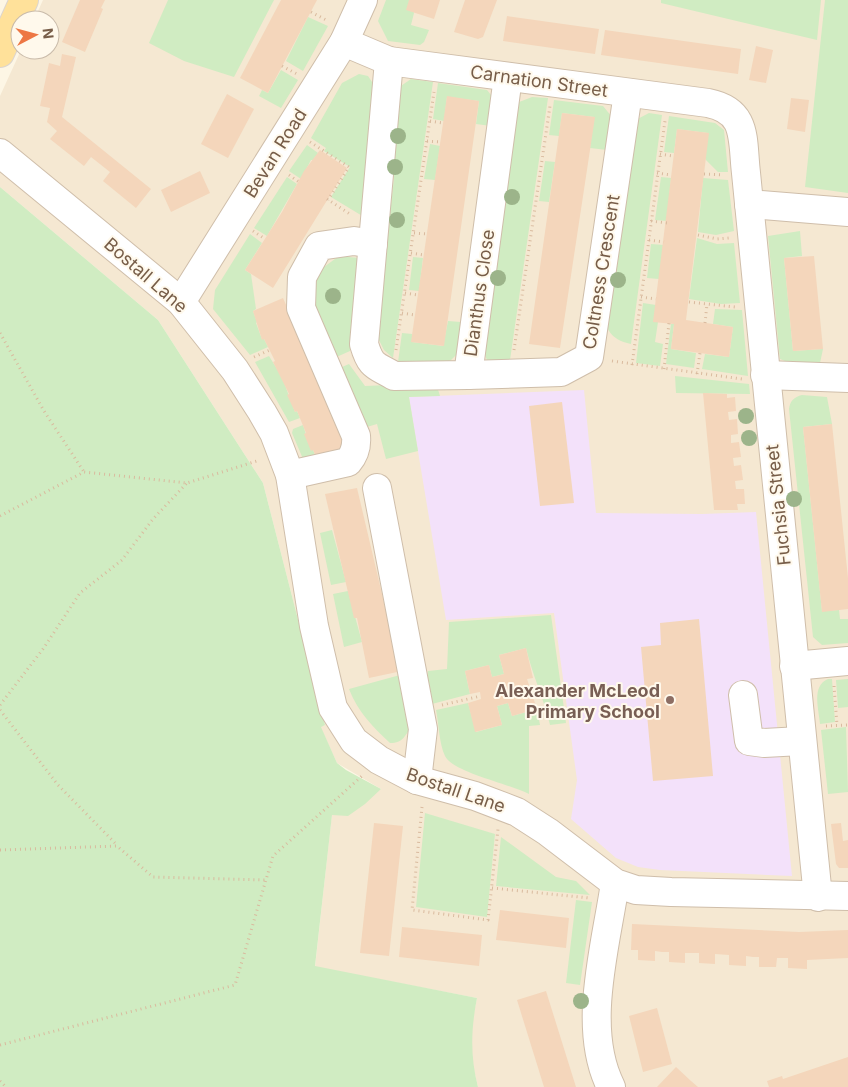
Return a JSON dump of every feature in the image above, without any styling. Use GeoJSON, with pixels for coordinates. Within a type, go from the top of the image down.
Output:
{"type":"FeatureCollection","features":[{"type":"Feature","properties":{"kind":"main road"},"geometry":{"type":"LineString","coordinates":[[0,52],[24,0]]}},
{"type":"Feature","properties":{"kind":"street","name":"Bevan Road"},"geometry":{"type":"LineString","coordinates":[[181,302],[344,42],[364,0]]}},
{"type":"Feature","properties":{"kind":"street","name":"Carnation Street"},"geometry":{"type":"LineString","coordinates":[[344,42],[389,61],[438,66],[721,106],[734,114]]}},
{"type":"Feature","properties":{"kind":"street"},"geometry":{"type":"LineString","coordinates":[[389,61],[364,344],[369,360],[383,372],[394,376]]}},
{"type":"Feature","properties":{"kind":"street","name":"Dianthus Close"},"geometry":{"type":"LineString","coordinates":[[394,376],[468,375],[508,77]]}},
{"type":"Feature","properties":{"kind":"street","name":"Coltness Crescent"},"geometry":{"type":"LineString","coordinates":[[468,375],[561,372],[589,357],[628,93]]}},
{"type":"Feature","properties":{"kind":"street","name":"Fuchsia Street"},"geometry":{"type":"LineString","coordinates":[[734,114],[741,131],[749,204],[818,897]]}},
{"type":"Feature","properties":{"kind":"street","name":"Bostall Lane"},"geometry":{"type":"LineString","coordinates":[[0,153],[181,302],[250,391],[268,422],[286,464],[314,626],[333,708],[354,741],[379,760],[421,781],[501,805],[548,832],[613,892],[644,890],[818,897],[848,896]]}},
{"type":"Feature","properties":{"kind":"street"},"geometry":{"type":"LineString","coordinates":[[749,204],[848,212]]}},
{"type":"Feature","properties":{"kind":"street"},"geometry":{"type":"LineString","coordinates":[[286,464],[348,462],[352,456],[356,436],[302,308],[302,277],[319,246],[354,241],[372,244]]}},
{"type":"Feature","properties":{"kind":"street"},"geometry":{"type":"LineString","coordinates":[[765,378],[848,378]]}},
{"type":"Feature","properties":{"kind":"street"},"geometry":{"type":"LineString","coordinates":[[378,488],[424,729],[421,781]]}},
{"type":"Feature","properties":{"kind":"street"},"geometry":{"type":"LineString","coordinates":[[794,666],[840,662]]}},
{"type":"Feature","properties":{"kind":"street"},"geometry":{"type":"LineString","coordinates":[[743,695],[749,741],[764,743],[802,741]]}},
{"type":"Feature","properties":{"kind":"street"},"geometry":{"type":"LineString","coordinates":[[611,1087],[604,1072],[600,1056],[596,1018],[613,892]]}},
{"type":"Feature","properties":{"kind":"path"},"geometry":{"type":"LineString","coordinates":[[394,376],[438,66]]}},
{"type":"Feature","properties":{"kind":"path"},"geometry":{"type":"LineString","coordinates":[[510,374],[554,83]]}},
{"type":"Feature","properties":{"kind":"path"},"geometry":{"type":"LineString","coordinates":[[632,365],[668,98]]}},
{"type":"Feature","properties":{"kind":"path"},"geometry":{"type":"LineString","coordinates":[[430,121],[443,123]]}},
{"type":"Feature","properties":{"kind":"path"},"geometry":{"type":"LineString","coordinates":[[290,129],[348,167],[328,200]]}},
{"type":"Feature","properties":{"kind":"path"},"geometry":{"type":"LineString","coordinates":[[427,141],[440,142]]}},
{"type":"Feature","properties":{"kind":"path"},"geometry":{"type":"LineString","coordinates":[[660,154],[673,156]]}},
{"type":"Feature","properties":{"kind":"path"},"geometry":{"type":"LineString","coordinates":[[658,173],[671,175]]}},
{"type":"Feature","properties":{"kind":"path"},"geometry":{"type":"LineString","coordinates":[[651,221],[667,223]]}},
{"type":"Feature","properties":{"kind":"path"},"geometry":{"type":"LineString","coordinates":[[414,233],[427,234]]}},
{"type":"Feature","properties":{"kind":"path"},"geometry":{"type":"LineString","coordinates":[[698,235],[717,239],[752,236]]}},
{"type":"Feature","properties":{"kind":"path"},"geometry":{"type":"LineString","coordinates":[[648,240],[664,242]]}},
{"type":"Feature","properties":{"kind":"path"},"geometry":{"type":"LineString","coordinates":[[411,253],[424,255]]}},
{"type":"Feature","properties":{"kind":"path"},"geometry":{"type":"LineString","coordinates":[[405,293],[418,295]]}},
{"type":"Feature","properties":{"kind":"path"},"geometry":{"type":"LineString","coordinates":[[641,297],[656,299]]}},
{"type":"Feature","properties":{"kind":"path"},"geometry":{"type":"LineString","coordinates":[[689,302],[758,307]]}},
{"type":"Feature","properties":{"kind":"path"},"geometry":{"type":"LineString","coordinates":[[705,323],[707,304]]}},
{"type":"Feature","properties":{"kind":"path"},"geometry":{"type":"LineString","coordinates":[[402,313],[415,315]]}},
{"type":"Feature","properties":{"kind":"path"},"geometry":{"type":"LineString","coordinates":[[664,369],[669,323]]}},
{"type":"Feature","properties":{"kind":"path"},"geometry":{"type":"LineString","coordinates":[[0,333],[44,411],[84,472]]}},
{"type":"Feature","properties":{"kind":"path"},"geometry":{"type":"LineString","coordinates":[[257,355],[270,350]]}},
{"type":"Feature","properties":{"kind":"path"},"geometry":{"type":"LineString","coordinates":[[698,374],[700,353]]}},
{"type":"Feature","properties":{"kind":"path"},"geometry":{"type":"LineString","coordinates":[[589,357],[698,374],[765,378]]}},
{"type":"Feature","properties":{"kind":"path"},"geometry":{"type":"LineString","coordinates":[[0,516],[84,472],[187,483],[286,464]]}},
{"type":"Feature","properties":{"kind":"path"},"geometry":{"type":"LineString","coordinates":[[0,705],[43,649],[80,593],[122,560],[153,519],[187,483]]}},
{"type":"Feature","properties":{"kind":"path"},"geometry":{"type":"LineString","coordinates":[[837,725],[840,662]]}},
{"type":"Feature","properties":{"kind":"path"},"geometry":{"type":"LineString","coordinates":[[420,710],[481,696]]}},
{"type":"Feature","properties":{"kind":"path"},"geometry":{"type":"LineString","coordinates":[[0,710],[58,785],[118,846],[153,877],[266,880]]}},
{"type":"Feature","properties":{"kind":"path"},"geometry":{"type":"LineString","coordinates":[[830,726],[848,725]]}},
{"type":"Feature","properties":{"kind":"path"},"geometry":{"type":"LineString","coordinates":[[0,1045],[235,985],[273,856],[379,760]]}},
{"type":"Feature","properties":{"kind":"path"},"geometry":{"type":"LineString","coordinates":[[421,781],[412,910],[488,920],[501,805]]}},
{"type":"Feature","properties":{"kind":"path"},"geometry":{"type":"LineString","coordinates":[[0,850],[118,846]]}},
{"type":"Feature","properties":{"kind":"path"},"geometry":{"type":"LineString","coordinates":[[492,888],[613,892]]}},
{"type":"Feature","properties":{"kind":"path"},"geometry":{"type":"LineString","coordinates":[[0,1081],[6,1087]]}},
{"type":"Feature","properties":{"kind":"shaded area"},"geometry":{"type":"Polygon","coordinates":[[[43,0],[848,0],[848,1087],[478,1087],[472,1062],[472,1022],[477,998],[315,967],[332,814],[381,789],[337,763],[320,726],[325,725],[263,483],[158,320],[0,187],[0,96],[16,60],[60,60],[60,10],[38,10],[43,0]]]}},
{"type":"Feature","properties":{"kind":"shaded area","name":"Alexander McLeod Primary School"},"geometry":{"type":"Polygon","coordinates":[[[584,390],[596,513],[702,514],[756,512],[792,876],[660,870],[638,867],[616,858],[571,819],[577,780],[554,613],[446,620],[409,397],[584,390]]]}},
{"type":"Feature","properties":{"kind":"green space"},"geometry":{"type":"Polygon","coordinates":[[[168,0],[274,0],[234,77],[184,61],[149,43],[168,0]]]}},
{"type":"Feature","properties":{"kind":"green space"},"geometry":{"type":"Polygon","coordinates":[[[386,0],[409,0],[414,13],[411,25],[429,30],[424,42],[420,45],[388,41],[378,21],[386,0]]]}},
{"type":"Feature","properties":{"kind":"green space"},"geometry":{"type":"Polygon","coordinates":[[[661,0],[821,0],[817,40],[661,3],[661,0]]]}},
{"type":"Feature","properties":{"kind":"green space"},"geometry":{"type":"Polygon","coordinates":[[[825,0],[848,0],[848,193],[805,187],[825,0]]]}},
{"type":"Feature","properties":{"kind":"green space"},"geometry":{"type":"Polygon","coordinates":[[[308,17],[328,26],[303,71],[286,61],[308,17]]]}},
{"type":"Feature","properties":{"kind":"green space"},"geometry":{"type":"Polygon","coordinates":[[[281,70],[298,80],[281,108],[259,96],[262,90],[268,93],[281,70]]]}},
{"type":"Feature","properties":{"kind":"green space"},"geometry":{"type":"Polygon","coordinates":[[[359,74],[368,76],[374,85],[364,217],[331,197],[350,167],[324,151],[326,148],[311,138],[342,83],[359,74]]]}},
{"type":"Feature","properties":{"kind":"green space"},"geometry":{"type":"Polygon","coordinates":[[[411,79],[433,82],[393,358],[384,350],[377,336],[382,245],[387,242],[394,178],[387,164],[395,90],[411,79]]]}},
{"type":"Feature","properties":{"kind":"green space"},"geometry":{"type":"Polygon","coordinates":[[[438,83],[487,90],[495,100],[491,126],[476,124],[479,101],[447,97],[444,121],[433,119],[438,83]]]}},
{"type":"Feature","properties":{"kind":"green space"},"geometry":{"type":"Polygon","coordinates":[[[532,97],[548,98],[510,360],[488,363],[479,338],[514,104],[532,97]]]}},
{"type":"Feature","properties":{"kind":"green space"},"geometry":{"type":"Polygon","coordinates":[[[554,100],[603,106],[612,117],[607,150],[590,148],[594,117],[562,113],[559,136],[549,135],[554,100]]]}},
{"type":"Feature","properties":{"kind":"green space"},"geometry":{"type":"Polygon","coordinates":[[[649,113],[662,115],[631,344],[619,340],[611,334],[606,325],[604,305],[609,271],[617,267],[626,205],[620,195],[630,123],[649,113]]]}},
{"type":"Feature","properties":{"kind":"green space"},"geometry":{"type":"Polygon","coordinates":[[[669,116],[715,123],[724,130],[728,172],[718,172],[705,159],[708,133],[677,129],[674,153],[664,152],[669,116]]]}},
{"type":"Feature","properties":{"kind":"green space"},"geometry":{"type":"Polygon","coordinates":[[[430,144],[440,146],[435,180],[424,179],[430,144]]]}},
{"type":"Feature","properties":{"kind":"green space"},"geometry":{"type":"Polygon","coordinates":[[[307,145],[318,153],[311,160],[301,179],[289,171],[307,145]]]}},
{"type":"Feature","properties":{"kind":"green space"},"geometry":{"type":"Polygon","coordinates":[[[545,161],[555,162],[549,202],[539,201],[545,161]]]}},
{"type":"Feature","properties":{"kind":"green space"},"geometry":{"type":"Polygon","coordinates":[[[287,177],[297,184],[267,236],[254,228],[287,177]]]}},
{"type":"Feature","properties":{"kind":"green space"},"geometry":{"type":"Polygon","coordinates":[[[661,177],[671,178],[667,221],[655,220],[661,177]]]}},
{"type":"Feature","properties":{"kind":"green space"},"geometry":{"type":"Polygon","coordinates":[[[703,178],[728,180],[734,231],[716,235],[698,232],[703,178]]]}},
{"type":"Feature","properties":{"kind":"green space"},"geometry":{"type":"Polygon","coordinates":[[[0,187],[158,320],[263,483],[325,725],[321,727],[337,763],[381,789],[348,816],[332,815],[315,966],[477,998],[472,1042],[478,1087],[0,1087],[0,187]]]}},
{"type":"Feature","properties":{"kind":"green space"},"geometry":{"type":"Polygon","coordinates":[[[800,231],[802,256],[784,258],[793,351],[823,349],[820,363],[780,359],[768,236],[800,231]]]}},
{"type":"Feature","properties":{"kind":"green space"},"geometry":{"type":"Polygon","coordinates":[[[250,234],[262,243],[245,270],[251,274],[256,309],[253,311],[256,323],[262,339],[264,339],[268,347],[250,355],[213,309],[215,290],[250,234]]]}},
{"type":"Feature","properties":{"kind":"green space"},"geometry":{"type":"Polygon","coordinates":[[[697,238],[717,244],[734,243],[740,303],[721,304],[689,299],[697,238]]]}},
{"type":"Feature","properties":{"kind":"green space"},"geometry":{"type":"Polygon","coordinates":[[[651,244],[664,245],[659,279],[647,278],[651,244]]]}},
{"type":"Feature","properties":{"kind":"green space"},"geometry":{"type":"Polygon","coordinates":[[[339,256],[359,258],[350,351],[332,359],[306,294],[320,270],[339,256]]]}},
{"type":"Feature","properties":{"kind":"green space"},"geometry":{"type":"Polygon","coordinates":[[[413,257],[423,258],[419,291],[409,290],[413,257]]]}},
{"type":"Feature","properties":{"kind":"green space"},"geometry":{"type":"Polygon","coordinates":[[[643,303],[656,305],[658,322],[655,342],[663,344],[660,366],[636,363],[643,303]]]}},
{"type":"Feature","properties":{"kind":"green space"},"geometry":{"type":"Polygon","coordinates":[[[715,309],[742,310],[748,376],[702,369],[705,354],[729,357],[733,327],[713,324],[715,309]]]}},
{"type":"Feature","properties":{"kind":"green space"},"geometry":{"type":"Polygon","coordinates":[[[448,321],[461,322],[457,354],[447,364],[398,362],[402,333],[412,334],[412,342],[443,346],[448,321]]]}},
{"type":"Feature","properties":{"kind":"green space"},"geometry":{"type":"Polygon","coordinates":[[[671,324],[674,324],[671,349],[696,353],[694,368],[666,364],[671,324]]]}},
{"type":"Feature","properties":{"kind":"green space"},"geometry":{"type":"Polygon","coordinates":[[[269,356],[282,377],[295,412],[297,411],[300,418],[289,422],[255,362],[269,356]]]}},
{"type":"Feature","properties":{"kind":"green space"},"geometry":{"type":"Polygon","coordinates":[[[349,364],[365,386],[436,383],[440,396],[409,397],[418,451],[386,459],[377,424],[360,429],[335,370],[349,364]]]}},
{"type":"Feature","properties":{"kind":"green space"},"geometry":{"type":"Polygon","coordinates":[[[675,376],[749,384],[750,394],[676,393],[675,376]]]}},
{"type":"Feature","properties":{"kind":"green space"},"geometry":{"type":"Polygon","coordinates":[[[802,395],[827,397],[832,424],[803,427],[822,611],[839,610],[840,619],[848,619],[848,643],[822,645],[813,637],[789,409],[793,400],[802,395]]]}},
{"type":"Feature","properties":{"kind":"green space"},"geometry":{"type":"Polygon","coordinates":[[[303,425],[311,450],[313,450],[318,461],[306,466],[292,433],[293,429],[303,425]]]}},
{"type":"Feature","properties":{"kind":"green space"},"geometry":{"type":"Polygon","coordinates":[[[332,530],[346,582],[331,585],[320,533],[332,530]]]}},
{"type":"Feature","properties":{"kind":"green space"},"geometry":{"type":"Polygon","coordinates":[[[348,591],[362,642],[344,647],[333,594],[348,591]]]}},
{"type":"Feature","properties":{"kind":"green space"},"geometry":{"type":"Polygon","coordinates":[[[551,615],[566,723],[550,725],[526,648],[499,655],[504,674],[492,677],[489,665],[465,671],[470,694],[432,704],[428,702],[426,685],[428,671],[447,669],[449,622],[551,615]]]}},
{"type":"Feature","properties":{"kind":"green space"},"geometry":{"type":"Polygon","coordinates":[[[400,675],[412,726],[401,740],[390,743],[366,718],[349,689],[400,675]]]}},
{"type":"Feature","properties":{"kind":"green space"},"geometry":{"type":"Polygon","coordinates":[[[828,679],[832,679],[835,722],[820,724],[818,692],[819,687],[828,679]]]}},
{"type":"Feature","properties":{"kind":"green space"},"geometry":{"type":"Polygon","coordinates":[[[848,679],[848,707],[838,708],[836,680],[848,679]]]}},
{"type":"Feature","properties":{"kind":"green space"},"geometry":{"type":"Polygon","coordinates":[[[468,703],[476,732],[502,725],[497,706],[508,703],[512,716],[537,709],[540,725],[529,726],[529,794],[458,767],[445,756],[440,740],[436,710],[468,703]]]}},
{"type":"Feature","properties":{"kind":"green space"},"geometry":{"type":"Polygon","coordinates":[[[846,727],[848,792],[828,794],[821,730],[846,727]]]}},
{"type":"Feature","properties":{"kind":"green space"},"geometry":{"type":"Polygon","coordinates":[[[425,813],[495,834],[487,917],[416,907],[425,813]]]}},
{"type":"Feature","properties":{"kind":"green space"},"geometry":{"type":"Polygon","coordinates":[[[501,837],[556,877],[576,881],[590,895],[496,886],[501,837]]]}},
{"type":"Feature","properties":{"kind":"green space"},"geometry":{"type":"Polygon","coordinates":[[[576,900],[592,902],[580,985],[566,983],[576,900]]]}},
{"type":"Feature","properties":{"kind":"building"},"geometry":{"type":"Polygon","coordinates":[[[80,0],[105,0],[85,52],[62,42],[80,0]]]}},
{"type":"Feature","properties":{"kind":"building"},"geometry":{"type":"Polygon","coordinates":[[[281,0],[317,0],[268,93],[240,78],[281,0]]]}},
{"type":"Feature","properties":{"kind":"building"},"geometry":{"type":"Polygon","coordinates":[[[409,0],[440,0],[434,19],[406,10],[409,0]]]}},
{"type":"Feature","properties":{"kind":"building"},"geometry":{"type":"Polygon","coordinates":[[[465,0],[497,0],[483,37],[478,39],[454,32],[465,0]]]}},
{"type":"Feature","properties":{"kind":"building"},"geometry":{"type":"Polygon","coordinates":[[[507,16],[599,29],[595,54],[503,41],[507,16]]]}},
{"type":"Feature","properties":{"kind":"building"},"geometry":{"type":"Polygon","coordinates":[[[605,30],[741,49],[738,74],[601,55],[605,30]]]}},
{"type":"Feature","properties":{"kind":"building"},"geometry":{"type":"Polygon","coordinates":[[[756,46],[773,50],[766,83],[749,80],[756,46]]]}},
{"type":"Feature","properties":{"kind":"building"},"geometry":{"type":"Polygon","coordinates":[[[62,54],[76,57],[62,117],[151,189],[136,208],[103,181],[110,172],[91,157],[84,166],[50,139],[57,131],[47,122],[50,108],[40,106],[49,63],[60,66],[62,54]]]}},
{"type":"Feature","properties":{"kind":"building"},"geometry":{"type":"Polygon","coordinates":[[[227,94],[254,109],[228,158],[201,144],[227,94]]]}},
{"type":"Feature","properties":{"kind":"building"},"geometry":{"type":"Polygon","coordinates":[[[447,96],[479,101],[444,346],[411,342],[447,96]]]}},
{"type":"Feature","properties":{"kind":"building"},"geometry":{"type":"Polygon","coordinates":[[[791,98],[809,100],[805,132],[787,129],[791,98]]]}},
{"type":"Feature","properties":{"kind":"building"},"geometry":{"type":"Polygon","coordinates":[[[562,113],[595,117],[560,348],[529,344],[562,113]]]}},
{"type":"Feature","properties":{"kind":"building"},"geometry":{"type":"Polygon","coordinates":[[[677,129],[709,133],[686,320],[733,327],[729,357],[671,349],[674,324],[653,322],[677,129]]]}},
{"type":"Feature","properties":{"kind":"building"},"geometry":{"type":"Polygon","coordinates":[[[320,150],[347,168],[273,288],[245,270],[282,212],[304,171],[320,150]]]}},
{"type":"Feature","properties":{"kind":"building"},"geometry":{"type":"Polygon","coordinates":[[[200,171],[210,193],[171,212],[161,190],[200,171]]]}},
{"type":"Feature","properties":{"kind":"building"},"geometry":{"type":"Polygon","coordinates":[[[814,256],[823,349],[793,351],[784,258],[814,256]]]}},
{"type":"Feature","properties":{"kind":"building"},"geometry":{"type":"Polygon","coordinates":[[[283,298],[349,448],[318,461],[313,450],[311,451],[297,411],[295,412],[287,395],[289,394],[273,362],[275,361],[264,339],[262,340],[253,311],[283,298]]]}},
{"type":"Feature","properties":{"kind":"building"},"geometry":{"type":"Polygon","coordinates":[[[703,393],[727,394],[727,398],[735,397],[736,411],[728,412],[729,420],[737,419],[738,434],[731,435],[731,443],[739,442],[741,457],[733,458],[734,466],[741,465],[743,480],[735,481],[736,489],[744,489],[745,504],[737,504],[738,510],[714,510],[703,393]]]}},
{"type":"Feature","properties":{"kind":"building"},"geometry":{"type":"Polygon","coordinates":[[[562,402],[574,503],[540,506],[529,406],[562,402]]]}},
{"type":"Feature","properties":{"kind":"building"},"geometry":{"type":"Polygon","coordinates":[[[832,424],[848,578],[848,609],[822,612],[803,427],[832,424]]]}},
{"type":"Feature","properties":{"kind":"building"},"geometry":{"type":"Polygon","coordinates":[[[357,488],[386,611],[390,610],[402,671],[369,678],[357,618],[354,618],[325,494],[357,488]]]}},
{"type":"Feature","properties":{"kind":"building"},"geometry":{"type":"Polygon","coordinates":[[[699,619],[713,776],[653,781],[641,647],[661,645],[660,623],[699,619]]]}},
{"type":"Feature","properties":{"kind":"building"},"geometry":{"type":"Polygon","coordinates":[[[526,648],[533,678],[527,679],[537,709],[512,716],[508,703],[497,706],[502,725],[475,732],[468,703],[481,699],[480,692],[470,694],[465,671],[489,665],[492,677],[504,674],[499,655],[526,648]]]}},
{"type":"Feature","properties":{"kind":"building"},"geometry":{"type":"Polygon","coordinates":[[[374,823],[403,826],[389,956],[360,953],[374,823]]]}},
{"type":"Feature","properties":{"kind":"building"},"geometry":{"type":"Polygon","coordinates":[[[841,823],[843,841],[848,840],[848,868],[839,868],[836,864],[831,824],[841,823]]]}},
{"type":"Feature","properties":{"kind":"building"},"geometry":{"type":"Polygon","coordinates":[[[500,910],[569,918],[566,948],[496,940],[500,910]]]}},
{"type":"Feature","properties":{"kind":"building"},"geometry":{"type":"Polygon","coordinates":[[[632,924],[799,932],[848,930],[848,958],[807,960],[807,969],[788,968],[788,958],[777,958],[776,967],[759,967],[759,957],[746,956],[746,966],[729,965],[729,955],[715,954],[715,964],[699,963],[699,953],[685,953],[685,963],[669,962],[669,952],[655,951],[655,961],[638,960],[638,950],[631,950],[632,924]]]}},
{"type":"Feature","properties":{"kind":"building"},"geometry":{"type":"Polygon","coordinates":[[[402,927],[482,935],[479,966],[399,957],[402,927]]]}},
{"type":"Feature","properties":{"kind":"building"},"geometry":{"type":"Polygon","coordinates":[[[546,991],[576,1087],[544,1087],[517,1000],[546,991]]]}},
{"type":"Feature","properties":{"kind":"building"},"geometry":{"type":"Polygon","coordinates":[[[657,1008],[672,1064],[643,1072],[629,1016],[657,1008]]]}},
{"type":"Feature","properties":{"kind":"building"},"geometry":{"type":"Polygon","coordinates":[[[848,1057],[848,1087],[769,1087],[767,1081],[782,1076],[783,1079],[848,1057]]]}},
{"type":"Feature","properties":{"kind":"building"},"geometry":{"type":"Polygon","coordinates":[[[676,1067],[691,1081],[698,1087],[657,1087],[676,1067]]]}},
{"type":"Feature","properties":{"kind":"place","name":"Alexander McLeod Primary School"},"geometry":{"type":"Point","coordinates":[670,700]}}]}
